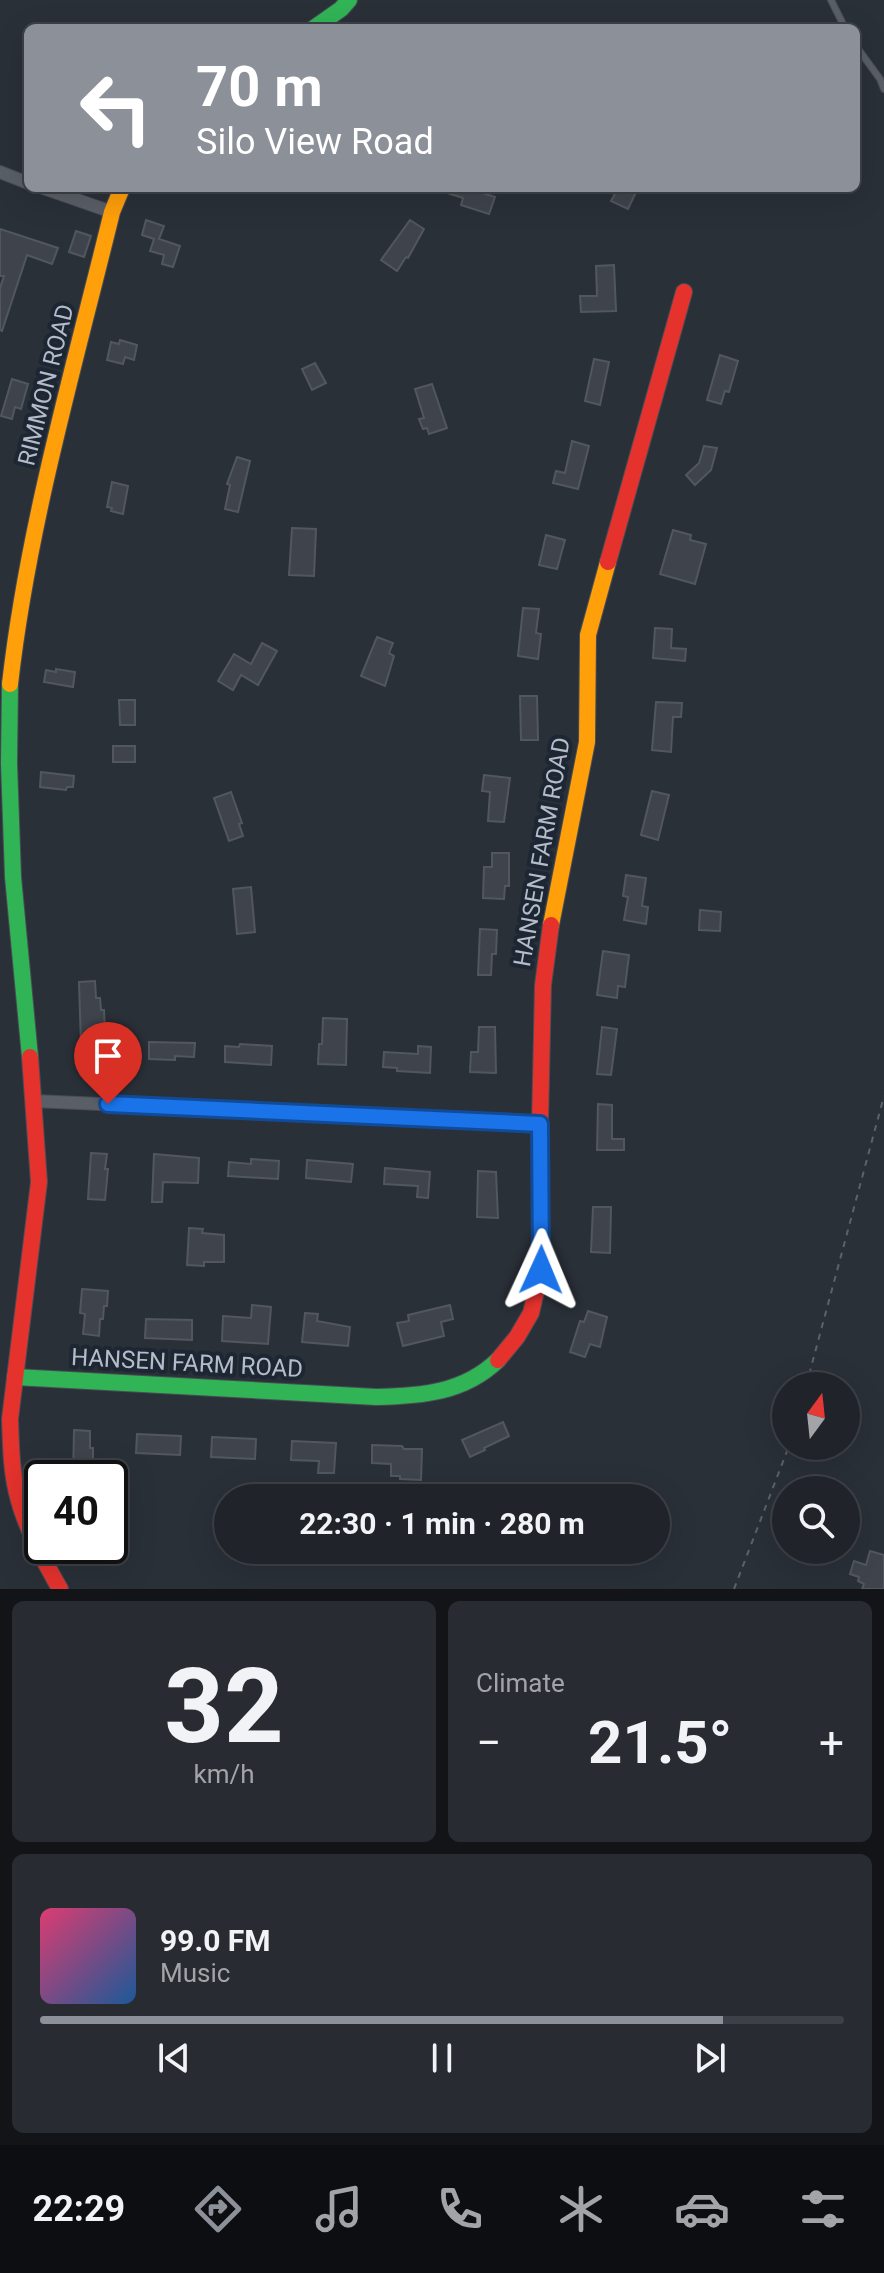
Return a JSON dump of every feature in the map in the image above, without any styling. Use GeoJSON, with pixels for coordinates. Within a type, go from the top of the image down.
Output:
{"type":"FeatureCollection","features":[{"type":"Feature","properties":{"kind":"street"},"geometry":{"type":"LineString","coordinates":[[320,24],[349,0]]}},
{"type":"Feature","properties":{"kind":"street"},"geometry":{"type":"LineString","coordinates":[[0,172],[24,181]]}},
{"type":"Feature","properties":{"kind":"street"},"geometry":{"type":"LineString","coordinates":[[54,192],[112,212]]}},
{"type":"Feature","properties":{"kind":"street","name":"RIMMON ROAD"},"geometry":{"type":"LineString","coordinates":[[60,1589],[33,1540],[18,1500],[12,1457],[10,1419],[39,1182],[13,877],[10,684],[17,625],[48,475],[112,212],[120,192]]}},
{"type":"Feature","properties":{"kind":"street","name":"HANSEN FARM ROAD"},"geometry":{"type":"LineString","coordinates":[[15,1377],[376,1397],[412,1396],[437,1393],[468,1382],[495,1363],[517,1337],[531,1313],[541,1270],[543,985],[548,938],[587,742],[588,635],[684,292]]}},
{"type":"Feature","properties":{"kind":"street"},"geometry":{"type":"LineString","coordinates":[[34,1101],[540,1124]]}},
{"type":"Feature","properties":{"kind":"lane"},"geometry":{"type":"LineString","coordinates":[[831,0],[843,24]]}},
{"type":"Feature","properties":{"kind":"lane"},"geometry":{"type":"LineString","coordinates":[[860,52],[884,89]]}},
{"type":"Feature","properties":{"kind":"path"},"geometry":{"type":"LineString","coordinates":[[810,1372],[884,1096]]}},
{"type":"Feature","properties":{"kind":"path"},"geometry":{"type":"LineString","coordinates":[[734,1589],[784,1460]]}},
{"type":"Feature","properties":{"kind":"building"},"geometry":{"type":"Polygon","coordinates":[[[444,192],[479,192],[495,197],[489,214],[461,205],[463,198],[444,192]]]}},
{"type":"Feature","properties":{"kind":"building"},"geometry":{"type":"Polygon","coordinates":[[[616,192],[636,192],[628,209],[611,201],[616,192]]]}},
{"type":"Feature","properties":{"kind":"building"},"geometry":{"type":"Polygon","coordinates":[[[146,220],[164,226],[159,239],[180,246],[173,267],[162,264],[164,255],[150,251],[154,239],[142,235],[146,220]]]}},
{"type":"Feature","properties":{"kind":"building"},"geometry":{"type":"Polygon","coordinates":[[[410,220],[424,229],[397,271],[381,260],[410,220]]]}},
{"type":"Feature","properties":{"kind":"building"},"geometry":{"type":"Polygon","coordinates":[[[0,229],[58,248],[52,264],[27,255],[2,331],[0,288],[4,276],[0,276],[0,229]]]}},
{"type":"Feature","properties":{"kind":"building"},"geometry":{"type":"Polygon","coordinates":[[[76,231],[91,236],[84,257],[69,252],[76,231]]]}},
{"type":"Feature","properties":{"kind":"building"},"geometry":{"type":"Polygon","coordinates":[[[614,265],[616,311],[581,312],[580,296],[597,296],[596,266],[614,265]]]}},
{"type":"Feature","properties":{"kind":"building"},"geometry":{"type":"Polygon","coordinates":[[[120,340],[137,345],[134,360],[125,357],[123,364],[107,360],[111,342],[119,344],[120,340]]]}},
{"type":"Feature","properties":{"kind":"building"},"geometry":{"type":"Polygon","coordinates":[[[720,355],[738,361],[729,392],[725,391],[721,404],[707,400],[720,355]]]}},
{"type":"Feature","properties":{"kind":"building"},"geometry":{"type":"Polygon","coordinates":[[[594,359],[609,362],[600,405],[585,401],[594,359]]]}},
{"type":"Feature","properties":{"kind":"building"},"geometry":{"type":"Polygon","coordinates":[[[315,363],[326,383],[312,390],[302,369],[315,363]]]}},
{"type":"Feature","properties":{"kind":"building"},"geometry":{"type":"Polygon","coordinates":[[[12,379],[28,384],[21,409],[15,407],[12,419],[1,416],[12,379]]]}},
{"type":"Feature","properties":{"kind":"building"},"geometry":{"type":"Polygon","coordinates":[[[432,384],[447,428],[429,434],[419,419],[424,418],[415,389],[432,384]]]}},
{"type":"Feature","properties":{"kind":"building"},"geometry":{"type":"Polygon","coordinates":[[[572,441],[589,446],[578,489],[553,483],[556,471],[565,473],[572,441]]]}},
{"type":"Feature","properties":{"kind":"building"},"geometry":{"type":"Polygon","coordinates":[[[704,446],[717,448],[711,470],[695,485],[686,475],[699,463],[704,446]]]}},
{"type":"Feature","properties":{"kind":"building"},"geometry":{"type":"Polygon","coordinates":[[[237,457],[250,461],[238,512],[225,509],[230,485],[227,484],[237,457]]]}},
{"type":"Feature","properties":{"kind":"building"},"geometry":{"type":"Polygon","coordinates":[[[112,482],[128,486],[123,514],[107,507],[112,482]]]}},
{"type":"Feature","properties":{"kind":"building"},"geometry":{"type":"Polygon","coordinates":[[[292,528],[316,529],[314,576],[289,575],[292,528]]]}},
{"type":"Feature","properties":{"kind":"building"},"geometry":{"type":"Polygon","coordinates":[[[673,530],[691,535],[690,540],[706,544],[695,584],[660,574],[673,530]]]}},
{"type":"Feature","properties":{"kind":"building"},"geometry":{"type":"Polygon","coordinates":[[[546,535],[565,540],[557,569],[539,565],[546,535]]]}},
{"type":"Feature","properties":{"kind":"building"},"geometry":{"type":"Polygon","coordinates":[[[523,608],[539,609],[536,633],[541,634],[538,659],[518,656],[523,608]]]}},
{"type":"Feature","properties":{"kind":"building"},"geometry":{"type":"Polygon","coordinates":[[[655,628],[672,629],[671,648],[686,649],[685,661],[653,658],[655,628]]]}},
{"type":"Feature","properties":{"kind":"building"},"geometry":{"type":"Polygon","coordinates":[[[377,637],[393,643],[389,653],[394,656],[385,686],[361,676],[377,637]]]}},
{"type":"Feature","properties":{"kind":"building"},"geometry":{"type":"Polygon","coordinates":[[[262,643],[277,651],[258,685],[241,675],[233,690],[218,681],[234,654],[251,664],[262,643]]]}},
{"type":"Feature","properties":{"kind":"building"},"geometry":{"type":"Polygon","coordinates":[[[56,669],[75,672],[73,687],[44,682],[46,670],[56,672],[56,669]]]}},
{"type":"Feature","properties":{"kind":"building"},"geometry":{"type":"Polygon","coordinates":[[[520,696],[537,696],[538,740],[521,740],[520,696]]]}},
{"type":"Feature","properties":{"kind":"building"},"geometry":{"type":"Polygon","coordinates":[[[119,700],[135,700],[135,725],[120,725],[119,700]]]}},
{"type":"Feature","properties":{"kind":"building"},"geometry":{"type":"Polygon","coordinates":[[[656,702],[682,703],[681,717],[673,717],[671,752],[652,750],[656,702]]]}},
{"type":"Feature","properties":{"kind":"building"},"geometry":{"type":"Polygon","coordinates":[[[113,746],[135,746],[135,762],[113,762],[113,746]]]}},
{"type":"Feature","properties":{"kind":"building"},"geometry":{"type":"Polygon","coordinates":[[[41,772],[74,776],[73,787],[66,790],[40,787],[41,772]]]}},
{"type":"Feature","properties":{"kind":"building"},"geometry":{"type":"Polygon","coordinates":[[[484,775],[510,778],[504,822],[488,821],[490,792],[482,791],[484,775]]]}},
{"type":"Feature","properties":{"kind":"building"},"geometry":{"type":"Polygon","coordinates":[[[652,791],[669,795],[658,840],[641,835],[652,791]]]}},
{"type":"Feature","properties":{"kind":"building"},"geometry":{"type":"Polygon","coordinates":[[[231,792],[242,823],[239,824],[243,836],[229,841],[214,798],[231,792]]]}},
{"type":"Feature","properties":{"kind":"building"},"geometry":{"type":"Polygon","coordinates":[[[492,853],[509,853],[509,886],[505,886],[504,899],[483,898],[484,867],[492,867],[492,853]]]}},
{"type":"Feature","properties":{"kind":"building"},"geometry":{"type":"Polygon","coordinates":[[[626,875],[646,878],[642,906],[648,907],[646,924],[624,920],[628,897],[623,896],[626,875]]]}},
{"type":"Feature","properties":{"kind":"building"},"geometry":{"type":"Polygon","coordinates":[[[251,887],[255,932],[237,934],[233,889],[251,887]]]}},
{"type":"Feature","properties":{"kind":"building"},"geometry":{"type":"Polygon","coordinates":[[[700,910],[721,912],[720,931],[699,930],[700,910]]]}},
{"type":"Feature","properties":{"kind":"building"},"geometry":{"type":"Polygon","coordinates":[[[480,929],[497,930],[491,975],[478,975],[480,929]]]}},
{"type":"Feature","properties":{"kind":"building"},"geometry":{"type":"Polygon","coordinates":[[[603,951],[629,955],[625,987],[618,986],[617,998],[597,995],[603,951]]]}},
{"type":"Feature","properties":{"kind":"building"},"geometry":{"type":"Polygon","coordinates":[[[95,981],[96,998],[100,998],[101,1010],[104,1010],[105,1031],[97,1031],[98,1044],[81,1045],[79,982],[95,981]]]}},
{"type":"Feature","properties":{"kind":"building"},"geometry":{"type":"Polygon","coordinates":[[[323,1018],[347,1019],[346,1065],[318,1064],[323,1018]]]}},
{"type":"Feature","properties":{"kind":"building"},"geometry":{"type":"Polygon","coordinates":[[[479,1027],[495,1027],[496,1073],[470,1072],[471,1052],[478,1052],[479,1027]]]}},
{"type":"Feature","properties":{"kind":"building"},"geometry":{"type":"Polygon","coordinates":[[[602,1027],[617,1029],[611,1075],[597,1074],[602,1027]]]}},
{"type":"Feature","properties":{"kind":"building"},"geometry":{"type":"Polygon","coordinates":[[[149,1042],[195,1043],[194,1057],[149,1059],[149,1042]]]}},
{"type":"Feature","properties":{"kind":"building"},"geometry":{"type":"Polygon","coordinates":[[[240,1044],[272,1046],[271,1065],[225,1062],[225,1046],[239,1047],[240,1044]]]}},
{"type":"Feature","properties":{"kind":"building"},"geometry":{"type":"Polygon","coordinates":[[[418,1046],[431,1047],[430,1073],[383,1067],[384,1052],[418,1054],[418,1046]]]}},
{"type":"Feature","properties":{"kind":"building"},"geometry":{"type":"Polygon","coordinates":[[[598,1104],[612,1105],[612,1139],[624,1139],[624,1150],[597,1150],[598,1104]]]}},
{"type":"Feature","properties":{"kind":"building"},"geometry":{"type":"Polygon","coordinates":[[[91,1153],[107,1154],[105,1200],[88,1199],[91,1153]]]}},
{"type":"Feature","properties":{"kind":"building"},"geometry":{"type":"Polygon","coordinates":[[[154,1154],[199,1158],[198,1183],[163,1182],[162,1202],[152,1202],[154,1154]]]}},
{"type":"Feature","properties":{"kind":"building"},"geometry":{"type":"Polygon","coordinates":[[[251,1159],[279,1161],[278,1179],[228,1176],[229,1162],[251,1164],[251,1159]]]}},
{"type":"Feature","properties":{"kind":"building"},"geometry":{"type":"Polygon","coordinates":[[[307,1160],[353,1164],[351,1182],[306,1178],[307,1160]]]}},
{"type":"Feature","properties":{"kind":"building"},"geometry":{"type":"Polygon","coordinates":[[[385,1168],[430,1172],[428,1198],[417,1197],[418,1186],[384,1184],[385,1168]]]}},
{"type":"Feature","properties":{"kind":"building"},"geometry":{"type":"Polygon","coordinates":[[[478,1171],[496,1172],[498,1218],[477,1217],[478,1171]]]}},
{"type":"Feature","properties":{"kind":"building"},"geometry":{"type":"Polygon","coordinates":[[[593,1207],[611,1207],[610,1253],[591,1252],[593,1207]]]}},
{"type":"Feature","properties":{"kind":"building"},"geometry":{"type":"Polygon","coordinates":[[[189,1228],[224,1235],[224,1262],[187,1265],[189,1228]]]}},
{"type":"Feature","properties":{"kind":"building"},"geometry":{"type":"Polygon","coordinates":[[[82,1289],[108,1291],[99,1336],[83,1334],[85,1314],[80,1313],[82,1289]]]}},
{"type":"Feature","properties":{"kind":"building"},"geometry":{"type":"Polygon","coordinates":[[[252,1305],[271,1307],[268,1344],[222,1341],[223,1316],[251,1318],[252,1305]]]}},
{"type":"Feature","properties":{"kind":"building"},"geometry":{"type":"Polygon","coordinates":[[[450,1305],[453,1319],[441,1322],[444,1336],[403,1346],[397,1323],[409,1321],[408,1315],[450,1305]]]}},
{"type":"Feature","properties":{"kind":"building"},"geometry":{"type":"Polygon","coordinates":[[[588,1311],[607,1317],[600,1347],[590,1344],[585,1357],[570,1352],[580,1321],[584,1322],[588,1311]]]}},
{"type":"Feature","properties":{"kind":"building"},"geometry":{"type":"Polygon","coordinates":[[[305,1313],[318,1314],[317,1321],[350,1327],[348,1346],[302,1342],[305,1313]]]}},
{"type":"Feature","properties":{"kind":"building"},"geometry":{"type":"Polygon","coordinates":[[[146,1319],[192,1320],[192,1340],[145,1338],[146,1319]]]}},
{"type":"Feature","properties":{"kind":"building"},"geometry":{"type":"Polygon","coordinates":[[[503,1422],[509,1436],[470,1457],[462,1440],[503,1422]]]}},
{"type":"Feature","properties":{"kind":"building"},"geometry":{"type":"Polygon","coordinates":[[[74,1430],[90,1431],[93,1460],[73,1460],[74,1430]]]}},
{"type":"Feature","properties":{"kind":"building"},"geometry":{"type":"Polygon","coordinates":[[[137,1434],[181,1436],[180,1455],[136,1453],[137,1434]]]}},
{"type":"Feature","properties":{"kind":"building"},"geometry":{"type":"Polygon","coordinates":[[[212,1437],[256,1439],[255,1459],[211,1457],[212,1437]]]}},
{"type":"Feature","properties":{"kind":"building"},"geometry":{"type":"Polygon","coordinates":[[[292,1441],[336,1443],[334,1473],[318,1473],[319,1461],[291,1460],[292,1441]]]}},
{"type":"Feature","properties":{"kind":"building"},"geometry":{"type":"Polygon","coordinates":[[[372,1445],[422,1449],[421,1480],[391,1476],[391,1464],[372,1463],[372,1445]]]}},
{"type":"Feature","properties":{"kind":"building"},"geometry":{"type":"Polygon","coordinates":[[[870,1551],[884,1555],[884,1589],[862,1589],[864,1584],[858,1581],[859,1577],[850,1574],[853,1564],[866,1565],[870,1551]]]}},
{"type":"Feature","properties":{"kind":"traffic: fast"},"geometry":{"type":"LineString","coordinates":[[320,24],[349,0]]}},
{"type":"Feature","properties":{"kind":"traffic: fast"},"geometry":{"type":"LineString","coordinates":[[10,684],[13,877],[30,1057]]}},
{"type":"Feature","properties":{"kind":"traffic: fast"},"geometry":{"type":"LineString","coordinates":[[15,1377],[376,1397],[425,1394],[456,1386],[471,1380],[498,1360]]}},
{"type":"Feature","properties":{"kind":"traffic: slow"},"geometry":{"type":"LineString","coordinates":[[10,684],[40,506],[112,212],[120,192]]}},
{"type":"Feature","properties":{"kind":"traffic: slow"},"geometry":{"type":"LineString","coordinates":[[551,925],[587,742],[588,635],[608,562]]}},
{"type":"Feature","properties":{"kind":"traffic: jam"},"geometry":{"type":"LineString","coordinates":[[608,562],[684,292]]}},
{"type":"Feature","properties":{"kind":"traffic: jam"},"geometry":{"type":"LineString","coordinates":[[498,1360],[531,1313],[541,1270],[543,985],[551,925]]}},
{"type":"Feature","properties":{"kind":"traffic: jam"},"geometry":{"type":"LineString","coordinates":[[30,1057],[39,1182],[10,1419],[12,1466],[20,1506],[60,1589]]}},
{"type":"Feature","properties":{"kind":"route"},"geometry":{"type":"LineString","coordinates":[[108,1104],[540,1124],[541,1270]]}}]}
